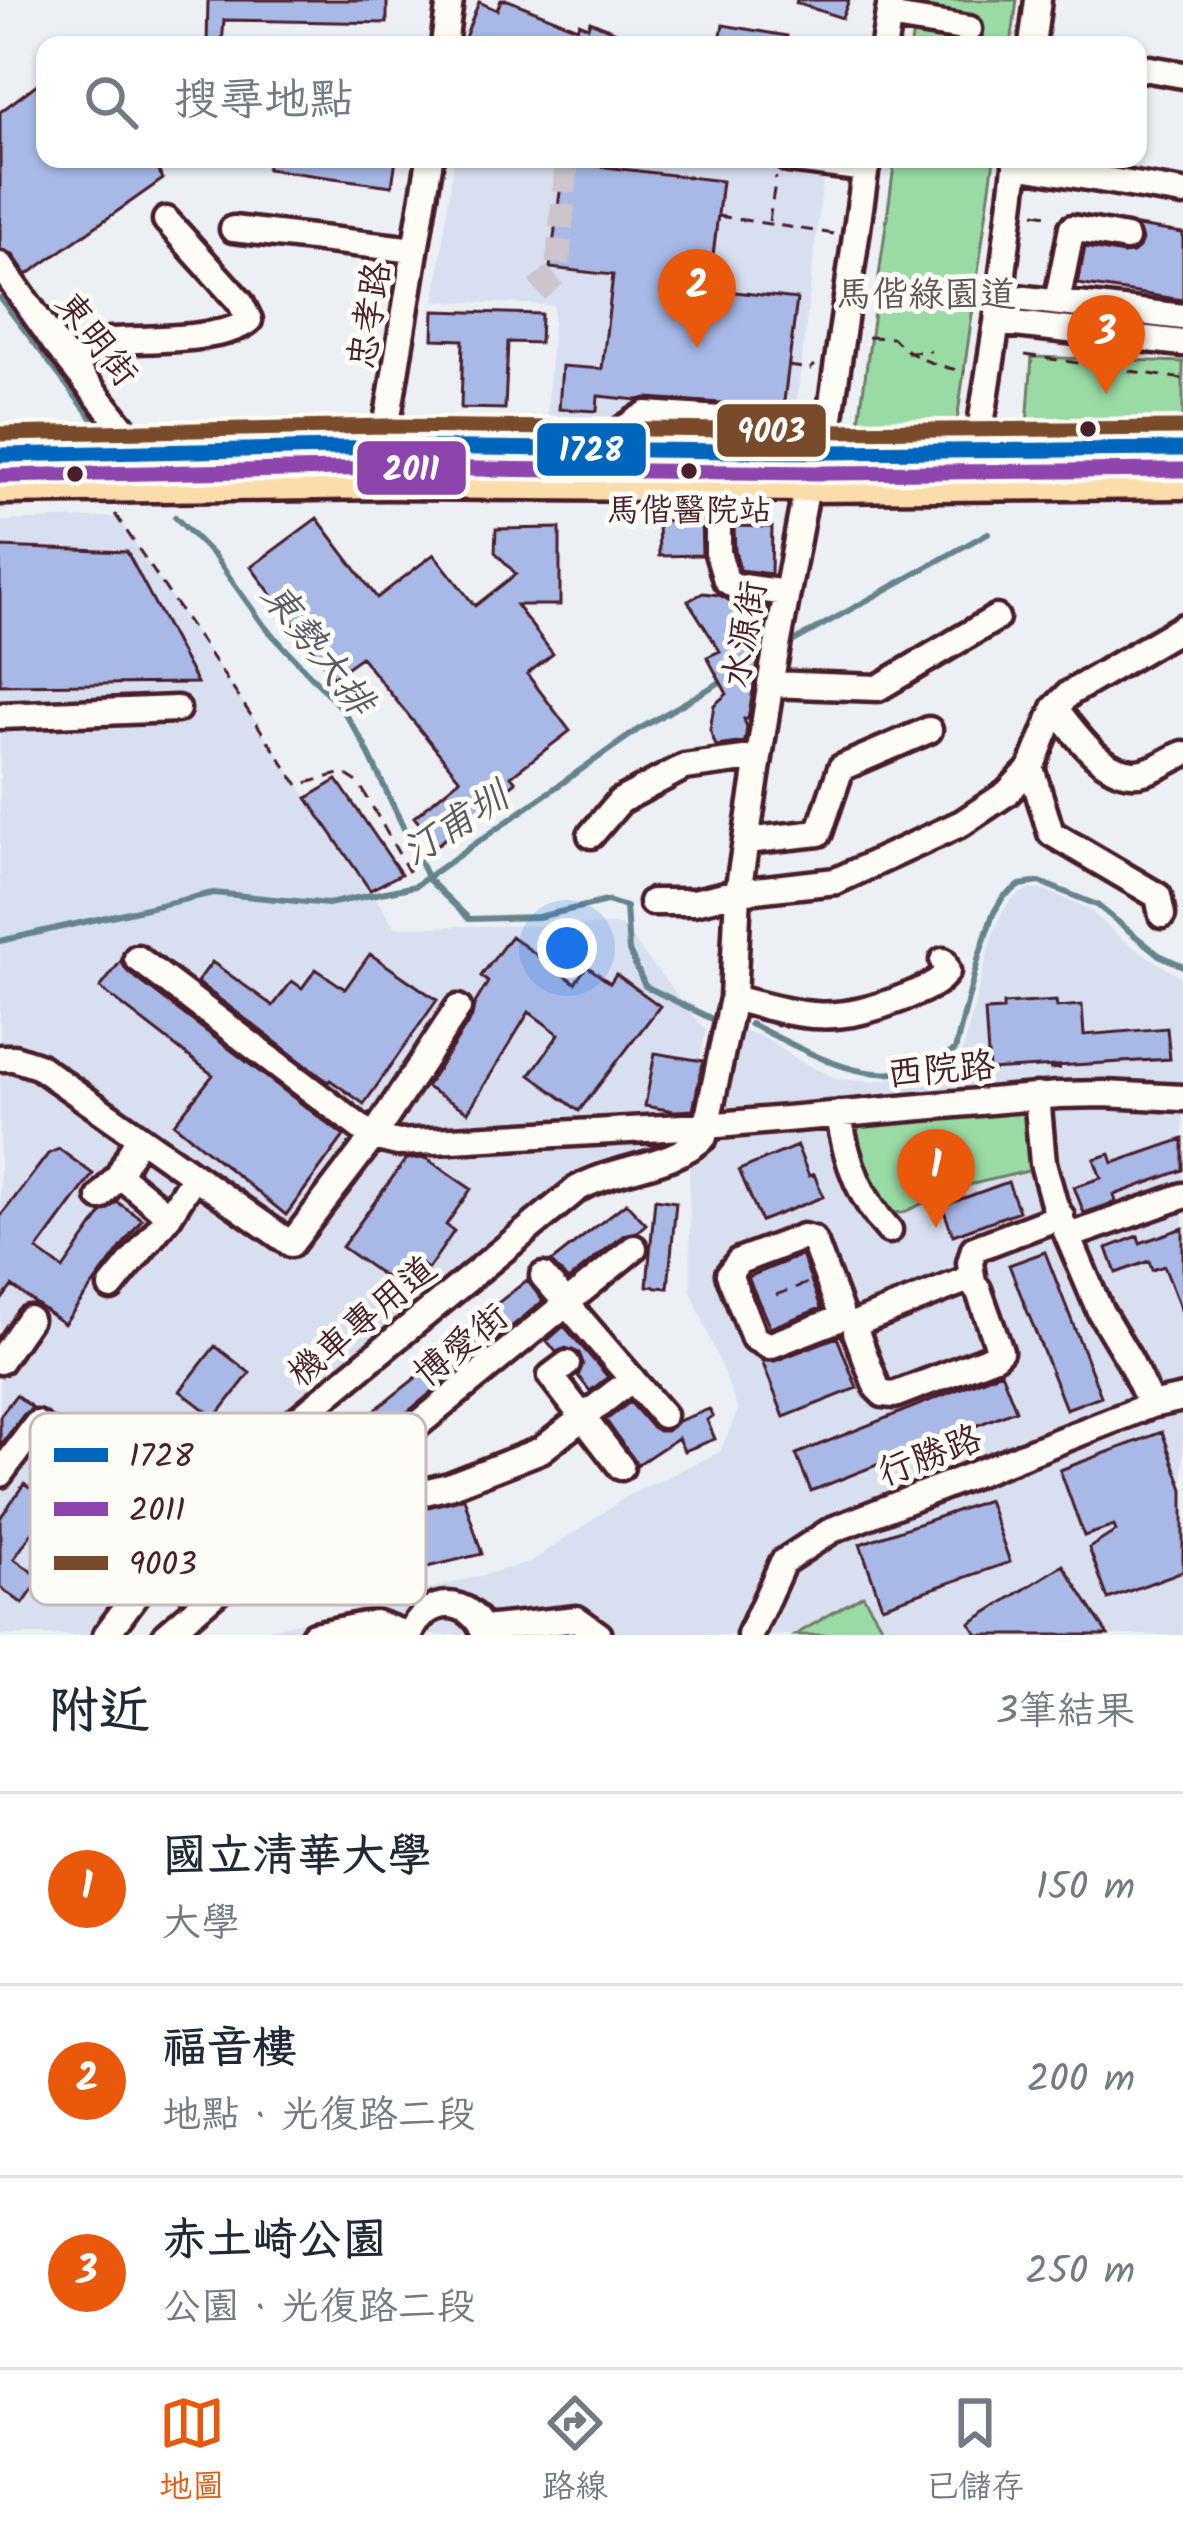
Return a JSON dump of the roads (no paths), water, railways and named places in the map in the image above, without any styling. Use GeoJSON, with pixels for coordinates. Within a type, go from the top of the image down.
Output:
{"type":"FeatureCollection","features":[{"type":"Feature","properties":{"kind":"main road"},"geometry":{"type":"LineString","coordinates":[[0,455],[387,447],[784,452],[1183,449]]}},
{"type":"Feature","properties":{"kind":"main road"},"geometry":{"type":"LineString","coordinates":[[0,488],[386,482],[1183,483]]}},
{"type":"Feature","properties":{"kind":"street"},"geometry":{"type":"LineString","coordinates":[[445,36],[450,0]]}},
{"type":"Feature","properties":{"kind":"street"},"geometry":{"type":"LineString","coordinates":[[1033,36],[1039,0]]}},
{"type":"Feature","properties":{"kind":"street"},"geometry":{"type":"LineString","coordinates":[[898,6],[969,29]]}},
{"type":"Feature","properties":{"kind":"street"},"geometry":{"type":"LineString","coordinates":[[887,36],[898,6]]}},
{"type":"Feature","properties":{"kind":"street"},"geometry":{"type":"LineString","coordinates":[[896,36],[898,6]]}},
{"type":"Feature","properties":{"kind":"street"},"geometry":{"type":"LineString","coordinates":[[1147,69],[1183,75]]}},
{"type":"Feature","properties":{"kind":"street","name":"忠孝路"},"geometry":{"type":"LineString","coordinates":[[386,482],[386,428],[429,168]]}},
{"type":"Feature","properties":{"kind":"street","name":"水源街"},"geometry":{"type":"LineString","coordinates":[[706,1126],[733,998],[738,892],[770,684],[807,486],[825,452],[870,168]]}},
{"type":"Feature","properties":{"kind":"street"},"geometry":{"type":"LineString","coordinates":[[977,450],[1016,168]]}},
{"type":"Feature","properties":{"kind":"street"},"geometry":{"type":"LineString","coordinates":[[1049,168],[1183,193]]}},
{"type":"Feature","properties":{"kind":"street"},"geometry":{"type":"LineString","coordinates":[[74,367],[110,341],[226,332],[238,330],[249,320],[240,302],[166,220]]}},
{"type":"Feature","properties":{"kind":"street"},"geometry":{"type":"LineString","coordinates":[[233,229],[416,250]]}},
{"type":"Feature","properties":{"kind":"street"},"geometry":{"type":"LineString","coordinates":[[1058,302],[1072,229],[1126,238]]}},
{"type":"Feature","properties":{"kind":"street","name":"東明街"},"geometry":{"type":"LineString","coordinates":[[0,265],[142,452]]}},
{"type":"Feature","properties":{"kind":"street"},"geometry":{"type":"LineString","coordinates":[[999,309],[1058,302],[1183,316]]}},
{"type":"Feature","properties":{"kind":"street"},"geometry":{"type":"LineString","coordinates":[[999,309],[1183,344]]}},
{"type":"Feature","properties":{"kind":"street"},"geometry":{"type":"LineString","coordinates":[[711,485],[712,583]]}},
{"type":"Feature","properties":{"kind":"street"},"geometry":{"type":"LineString","coordinates":[[711,485],[718,553],[726,580],[735,586],[787,593]]}},
{"type":"Feature","properties":{"kind":"street"},"geometry":{"type":"LineString","coordinates":[[770,684],[878,688],[996,617]]}},
{"type":"Feature","properties":{"kind":"street"},"geometry":{"type":"LineString","coordinates":[[652,902],[694,902],[836,881],[962,823],[1006,793],[1031,768],[1055,708],[1070,693],[1183,627]]}},
{"type":"Feature","properties":{"kind":"street"},"geometry":{"type":"LineString","coordinates":[[1055,708],[1096,755],[1127,773],[1144,773],[1183,754]]}},
{"type":"Feature","properties":{"kind":"street"},"geometry":{"type":"LineString","coordinates":[[0,716],[177,709]]}},
{"type":"Feature","properties":{"kind":"street"},"geometry":{"type":"LineString","coordinates":[[746,841],[819,833],[841,768],[929,730]]}},
{"type":"Feature","properties":{"kind":"street"},"geometry":{"type":"LineString","coordinates":[[591,836],[620,801],[684,767],[759,757]]}},
{"type":"Feature","properties":{"kind":"street"},"geometry":{"type":"LineString","coordinates":[[1031,768],[1051,832],[1158,896],[1162,915]]}},
{"type":"Feature","properties":{"kind":"street"},"geometry":{"type":"LineString","coordinates":[[137,958],[373,1137]]}},
{"type":"Feature","properties":{"kind":"street"},"geometry":{"type":"LineString","coordinates":[[733,998],[795,1014],[829,1017],[874,1009],[915,993],[943,978],[947,971],[943,961]]}},
{"type":"Feature","properties":{"kind":"street"},"geometry":{"type":"LineString","coordinates":[[0,1058],[38,1066],[291,1244],[373,1137],[458,1008]]}},
{"type":"Feature","properties":{"kind":"street"},"geometry":{"type":"LineString","coordinates":[[1037,1096],[1043,1162],[1054,1203],[1100,1311],[1151,1405]]}},
{"type":"Feature","properties":{"kind":"street","name":"西院路"},"geometry":{"type":"LineString","coordinates":[[373,1137],[398,1143],[706,1126],[1037,1096],[1183,1098]]}},
{"type":"Feature","properties":{"kind":"street"},"geometry":{"type":"LineString","coordinates":[[839,1114],[853,1171],[872,1212],[889,1230]]}},
{"type":"Feature","properties":{"kind":"street","name":"機車專用道"},"geometry":{"type":"LineString","coordinates":[[306,1413],[577,1189],[687,1153],[704,1137],[706,1126]]}},
{"type":"Feature","properties":{"kind":"street"},"geometry":{"type":"LineString","coordinates":[[100,1197],[119,1175],[138,1138]]}},
{"type":"Feature","properties":{"kind":"street"},"geometry":{"type":"LineString","coordinates":[[119,1175],[169,1216]]}},
{"type":"Feature","properties":{"kind":"street"},"geometry":{"type":"LineString","coordinates":[[111,1287],[169,1216],[194,1175]]}},
{"type":"Feature","properties":{"kind":"street"},"geometry":{"type":"LineString","coordinates":[[973,1283],[966,1280],[857,1323],[856,1332],[883,1394],[894,1395],[1000,1351],[973,1283],[974,1249],[1183,1196]]}},
{"type":"Feature","properties":{"kind":"street"},"geometry":{"type":"LineString","coordinates":[[802,1237],[812,1239],[826,1275],[839,1311],[836,1320],[769,1346],[754,1338],[729,1274],[739,1261],[802,1237]]}},
{"type":"Feature","properties":{"kind":"street","name":"博愛街"},"geometry":{"type":"LineString","coordinates":[[426,1417],[634,1248]]}},
{"type":"Feature","properties":{"kind":"street"},"geometry":{"type":"LineString","coordinates":[[544,1276],[663,1414]]}},
{"type":"Feature","properties":{"kind":"street"},"geometry":{"type":"LineString","coordinates":[[0,1361],[29,1319]]}},
{"type":"Feature","properties":{"kind":"street"},"geometry":{"type":"LineString","coordinates":[[567,1364],[550,1376],[621,1467]]}},
{"type":"Feature","properties":{"kind":"street"},"geometry":{"type":"LineString","coordinates":[[426,1492],[541,1450],[632,1379]]}},
{"type":"Feature","properties":{"kind":"street","name":"行勝路"},"geometry":{"type":"LineString","coordinates":[[750,1635],[783,1562],[832,1530],[1151,1405],[1183,1398]]}},
{"type":"Feature","properties":{"kind":"street"},"geometry":{"type":"LineString","coordinates":[[0,1474],[30,1433]]}},
{"type":"Feature","properties":{"kind":"street","name":"機車專用道"},"geometry":{"type":"LineString","coordinates":[[106,1635],[128,1605]]}},
{"type":"Feature","properties":{"kind":"street","name":"博愛街"},"geometry":{"type":"LineString","coordinates":[[166,1635],[201,1605]]}},
{"type":"Feature","properties":{"kind":"street"},"geometry":{"type":"LineString","coordinates":[[314,1635],[375,1624],[409,1635],[422,1615],[445,1605],[469,1611],[484,1632],[577,1618],[599,1635]]}},
{"type":"Feature","properties":{"kind":"waterway","name":"東勢大排"},"geometry":{"type":"LineString","coordinates":[[0,298],[105,435]]}},
{"type":"Feature","properties":{"kind":"waterway","name":"東勢大排"},"geometry":{"type":"LineString","coordinates":[[175,517],[215,557],[265,627],[342,709],[363,742],[428,879],[469,919],[538,917],[607,901],[626,907],[629,951],[645,986],[710,1018]]}},
{"type":"Feature","properties":{"kind":"waterway","name":"汀甫圳"},"geometry":{"type":"LineString","coordinates":[[794,641],[988,533]]}},
{"type":"Feature","properties":{"kind":"waterway","name":"汀甫圳"},"geometry":{"type":"LineString","coordinates":[[0,941],[213,893],[328,904],[415,886],[639,729],[724,680]]}},
{"type":"Feature","properties":{"kind":"waterway","name":"東勢大排"},"geometry":{"type":"LineString","coordinates":[[750,1024],[851,1068],[902,1072],[928,1065],[955,1050],[979,956],[1003,897],[1020,885],[1040,882],[1097,905],[1159,955],[1183,966]]}},
{"type":"Feature","properties":{"kind":"tunnel"},"geometry":{"type":"LineString","coordinates":[[537,291],[557,273],[566,168]]}},
{"type":"Feature","properties":{"kind":"place","name":"福音樓"},"geometry":{"type":"Point","coordinates":[697,348]}},
{"type":"Feature","properties":{"kind":"place","name":"赤土崎公園"},"geometry":{"type":"Point","coordinates":[1106,394]}},
{"type":"Feature","properties":{"kind":"place","name":"馬偕醫院站"},"geometry":{"type":"Point","coordinates":[689,471]}},
{"type":"Feature","properties":{"kind":"place","name":"國立清華大學"},"geometry":{"type":"Point","coordinates":[936,1228]}},
{"type":"Feature","properties":{"kind":"park label","name":"馬偕綠園道"},"geometry":{"type":"Point","coordinates":[926,293]}}]}
